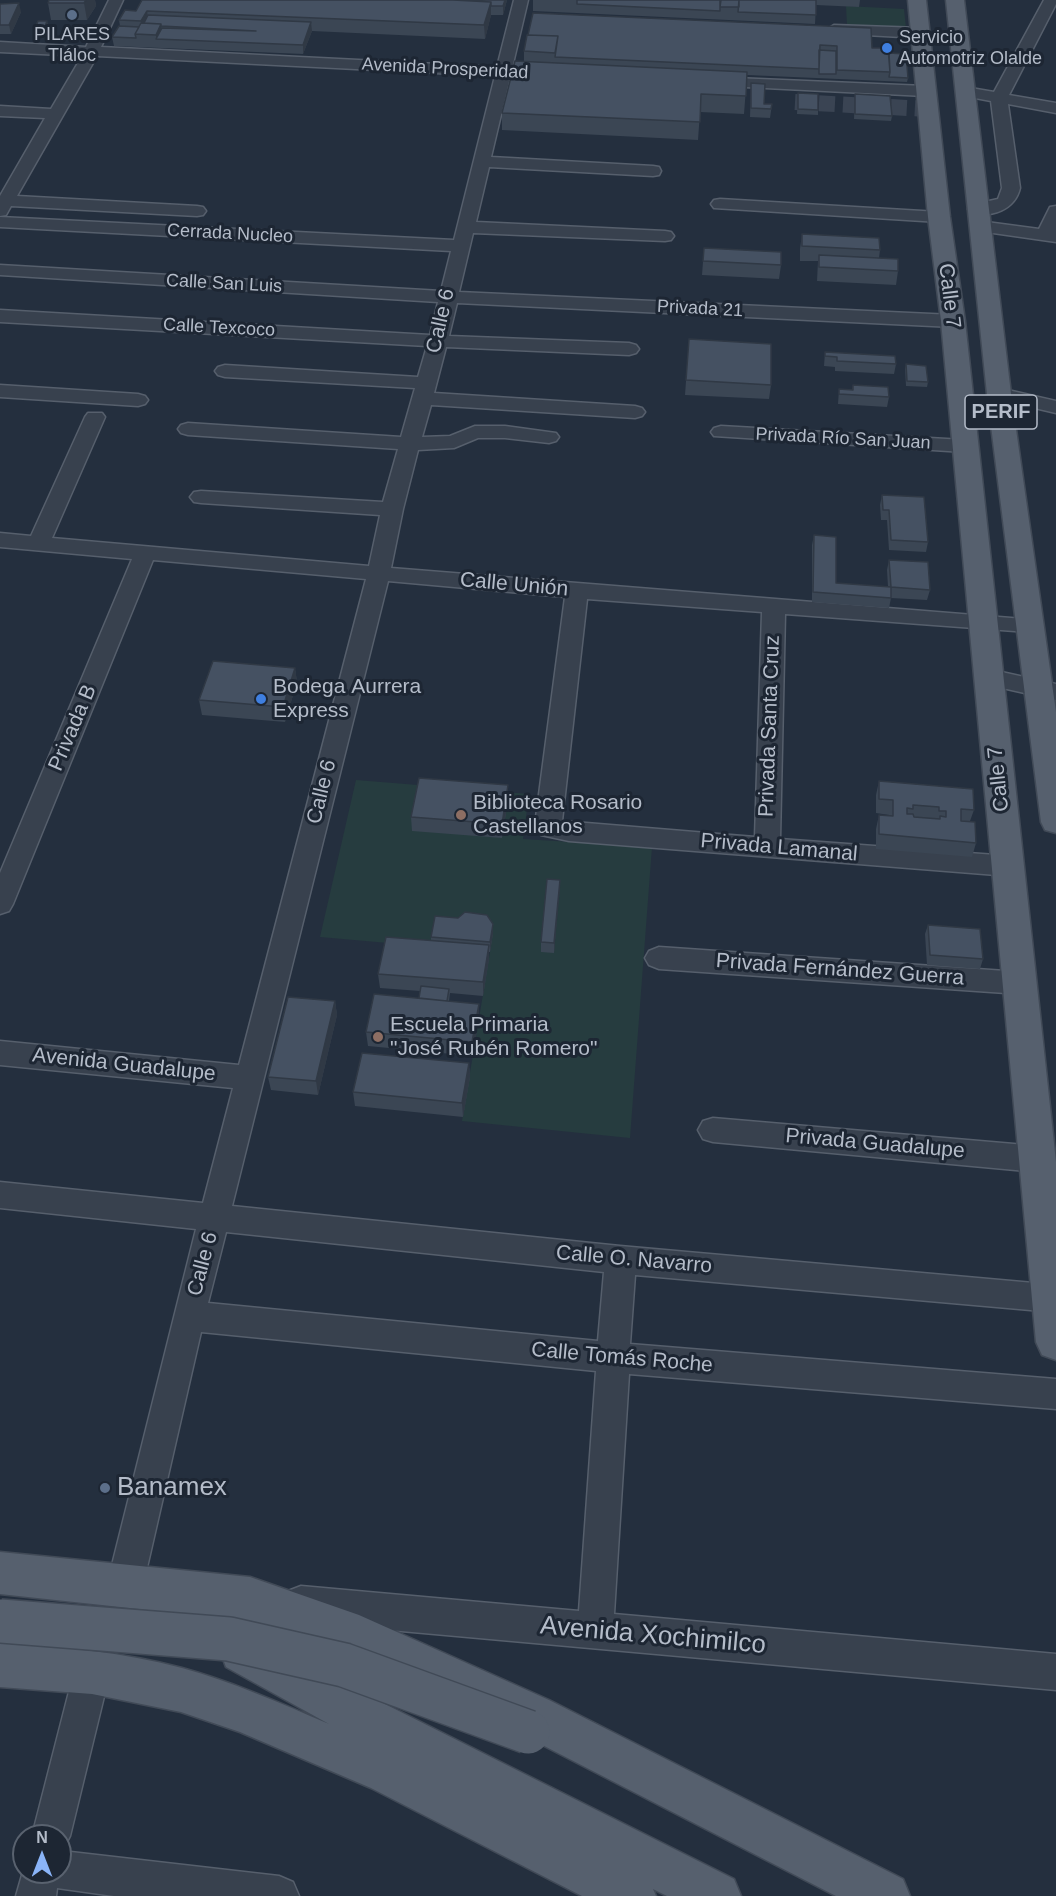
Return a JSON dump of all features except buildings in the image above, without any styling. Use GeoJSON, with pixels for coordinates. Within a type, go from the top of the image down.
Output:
{"type":"FeatureCollection","features":[{"type":"Feature","properties":{"kind":"main road","name":"Calle 7"},"geometry":{"type":"LineString","coordinates":[[918,0],[920,33],[945,92],[978,218],[1028,625],[1047,689],[1056,822]]}},
{"type":"Feature","properties":{"kind":"main road"},"geometry":{"type":"LineString","coordinates":[[939,0],[945,73]]}},
{"type":"Feature","properties":{"kind":"main road","name":"Calle 7"},"geometry":{"type":"LineString","coordinates":[[955,0],[945,92],[933,160],[953,321],[1056,1342]]}},
{"type":"Feature","properties":{"kind":"main road"},"geometry":{"type":"LineString","coordinates":[[933,160],[944,134],[945,92]]}},
{"type":"Feature","properties":{"kind":"main road","name":"Avenida Xochimilco"},"geometry":{"type":"LineString","coordinates":[[0,1573],[250,1599],[359,1636],[533,1716],[886,1896]]}},
{"type":"Feature","properties":{"kind":"main road"},"geometry":{"type":"LineString","coordinates":[[125,1585],[323,1697],[717,1896]]}},
{"type":"Feature","properties":{"kind":"main road"},"geometry":{"type":"LineString","coordinates":[[0,1621],[229,1639],[344,1665],[528,1732],[848,1896]]}},
{"type":"Feature","properties":{"kind":"main road"},"geometry":{"type":"LineString","coordinates":[[0,1665],[92,1672],[181,1690],[243,1710],[387,1772],[632,1896]]}},
{"type":"Feature","properties":{"kind":"street"},"geometry":{"type":"LineString","coordinates":[[116,0],[101,39],[3,206],[197,210]]}},
{"type":"Feature","properties":{"kind":"street"},"geometry":{"type":"LineString","coordinates":[[978,218],[1009,199],[1011,188],[999,98],[1051,0]]}},
{"type":"Feature","properties":{"kind":"street","name":"Calle 6"},"geometry":{"type":"LineString","coordinates":[[125,1585],[189,1316],[216,1218],[249,1078],[379,573],[392,509],[438,341],[504,72],[522,11]]}},
{"type":"Feature","properties":{"kind":"street"},"geometry":{"type":"LineString","coordinates":[[813,29],[920,33]]}},
{"type":"Feature","properties":{"kind":"street"},"geometry":{"type":"LineString","coordinates":[[0,36],[101,39]]}},
{"type":"Feature","properties":{"kind":"street","name":"Avenida Prosperidad"},"geometry":{"type":"LineString","coordinates":[[0,47],[101,39],[539,74]]}},
{"type":"Feature","properties":{"kind":"street"},"geometry":{"type":"LineString","coordinates":[[690,81],[945,92],[1056,108]]}},
{"type":"Feature","properties":{"kind":"street"},"geometry":{"type":"LineString","coordinates":[[783,85],[784,96],[789,101]]}},
{"type":"Feature","properties":{"kind":"street"},"geometry":{"type":"LineString","coordinates":[[0,111],[56,114]]}},
{"type":"Feature","properties":{"kind":"street"},"geometry":{"type":"LineString","coordinates":[[482,162],[653,171]]}},
{"type":"Feature","properties":{"kind":"street"},"geometry":{"type":"LineString","coordinates":[[0,168],[23,170]]}},
{"type":"Feature","properties":{"kind":"street"},"geometry":{"type":"LineString","coordinates":[[720,204],[939,217]]}},
{"type":"Feature","properties":{"kind":"street"},"geometry":{"type":"LineString","coordinates":[[978,218],[1051,236],[1056,211]]}},
{"type":"Feature","properties":{"kind":"street","name":"Cerrada Nucleo"},"geometry":{"type":"LineString","coordinates":[[0,222],[462,237],[665,236]]}},
{"type":"Feature","properties":{"kind":"street","name":"Calle San Luis"},"geometry":{"type":"LineString","coordinates":[[0,270],[447,297]]}},
{"type":"Feature","properties":{"kind":"street","name":"Privada 21"},"geometry":{"type":"LineString","coordinates":[[447,297],[953,321]]}},
{"type":"Feature","properties":{"kind":"street","name":"Calle Texcoco"},"geometry":{"type":"LineString","coordinates":[[0,315],[438,341],[629,349]]}},
{"type":"Feature","properties":{"kind":"street"},"geometry":{"type":"LineString","coordinates":[[225,371],[635,412]]}},
{"type":"Feature","properties":{"kind":"street"},"geometry":{"type":"LineString","coordinates":[[0,391],[138,400]]}},
{"type":"Feature","properties":{"kind":"street"},"geometry":{"type":"LineString","coordinates":[[999,394],[1056,407]]}},
{"type":"Feature","properties":{"kind":"street"},"geometry":{"type":"LineString","coordinates":[[39,543],[95,417]]}},
{"type":"Feature","properties":{"kind":"street"},"geometry":{"type":"LineString","coordinates":[[188,429],[410,444],[454,442],[475,432],[505,432],[549,437]]}},
{"type":"Feature","properties":{"kind":"street","name":"Privada Río San Juan"},"geometry":{"type":"LineString","coordinates":[[721,432],[964,446]]}},
{"type":"Feature","properties":{"kind":"street"},"geometry":{"type":"LineString","coordinates":[[201,497],[392,509]]}},
{"type":"Feature","properties":{"kind":"street","name":"Calle Unión"},"geometry":{"type":"LineString","coordinates":[[0,540],[577,591],[1028,625]]}},
{"type":"Feature","properties":{"kind":"street","name":"Privada B"},"geometry":{"type":"LineString","coordinates":[[0,904],[146,552]]}},
{"type":"Feature","properties":{"kind":"street","name":"Privada Lamanal"},"geometry":{"type":"LineString","coordinates":[[577,591],[549,817],[550,828],[1009,866]]}},
{"type":"Feature","properties":{"kind":"street","name":"Privada Santa Cruz"},"geometry":{"type":"LineString","coordinates":[[767,847],[774,606]]}},
{"type":"Feature","properties":{"kind":"street"},"geometry":{"type":"LineString","coordinates":[[988,677],[1047,689]]}},
{"type":"Feature","properties":{"kind":"street","name":"Privada Fernández Guerra"},"geometry":{"type":"LineString","coordinates":[[659,958],[1020,983]]}},
{"type":"Feature","properties":{"kind":"street","name":"Avenida Guadalupe"},"geometry":{"type":"LineString","coordinates":[[0,1053],[249,1078]]}},
{"type":"Feature","properties":{"kind":"street","name":"Privada Guadalupe"},"geometry":{"type":"LineString","coordinates":[[712,1130],[1037,1159]]}},
{"type":"Feature","properties":{"kind":"street","name":"Calle O. Navarro"},"geometry":{"type":"LineString","coordinates":[[0,1195],[620,1260],[1053,1298]]}},
{"type":"Feature","properties":{"kind":"street"},"geometry":{"type":"LineString","coordinates":[[595,1631],[620,1260]]}},
{"type":"Feature","properties":{"kind":"street","name":"Calle Tomás Roche"},"geometry":{"type":"LineString","coordinates":[[189,1316],[615,1358],[1056,1394]]}},
{"type":"Feature","properties":{"kind":"street","name":"Avenida Xochimilco"},"geometry":{"type":"LineString","coordinates":[[250,1599],[1056,1672]]}},
{"type":"Feature","properties":{"kind":"street"},"geometry":{"type":"LineString","coordinates":[[54,1824],[92,1672]]}},
{"type":"Feature","properties":{"kind":"street"},"geometry":{"type":"LineString","coordinates":[[72,1871],[279,1896]]}},
{"type":"Feature","properties":{"kind":"green space"},"geometry":{"type":"Polygon","coordinates":[[[846,6],[904,9],[906,28],[847,25],[846,6]]]}},
{"type":"Feature","properties":{"kind":"green space"},"geometry":{"type":"Polygon","coordinates":[[[356,780],[529,794],[523,839],[652,847],[630,1138],[462,1121],[490,952],[320,937],[356,780]]]}},
{"type":"Feature","properties":{"kind":"tunnel"},"geometry":{"type":"LineString","coordinates":[[795,102],[927,109]]}},
{"type":"Feature","properties":{"kind":"place","name":"PILARES Tláloc"},"geometry":{"type":"Point","coordinates":[72,15]}},
{"type":"Feature","properties":{"kind":"place","name":"Servicio Automotriz Olalde"},"geometry":{"type":"Point","coordinates":[887,48]}},
{"type":"Feature","properties":{"kind":"place","name":"Bodega Aurrera Express"},"geometry":{"type":"Point","coordinates":[261,699]}},
{"type":"Feature","properties":{"kind":"place","name":"Biblioteca Rosario Castellanos"},"geometry":{"type":"Point","coordinates":[461,815]}},
{"type":"Feature","properties":{"kind":"place","name":"Escuela Primaria \"José Rubén Romero\""},"geometry":{"type":"Point","coordinates":[378,1037]}},
{"type":"Feature","properties":{"kind":"place","name":"Banamex"},"geometry":{"type":"Point","coordinates":[105,1488]}}]}
